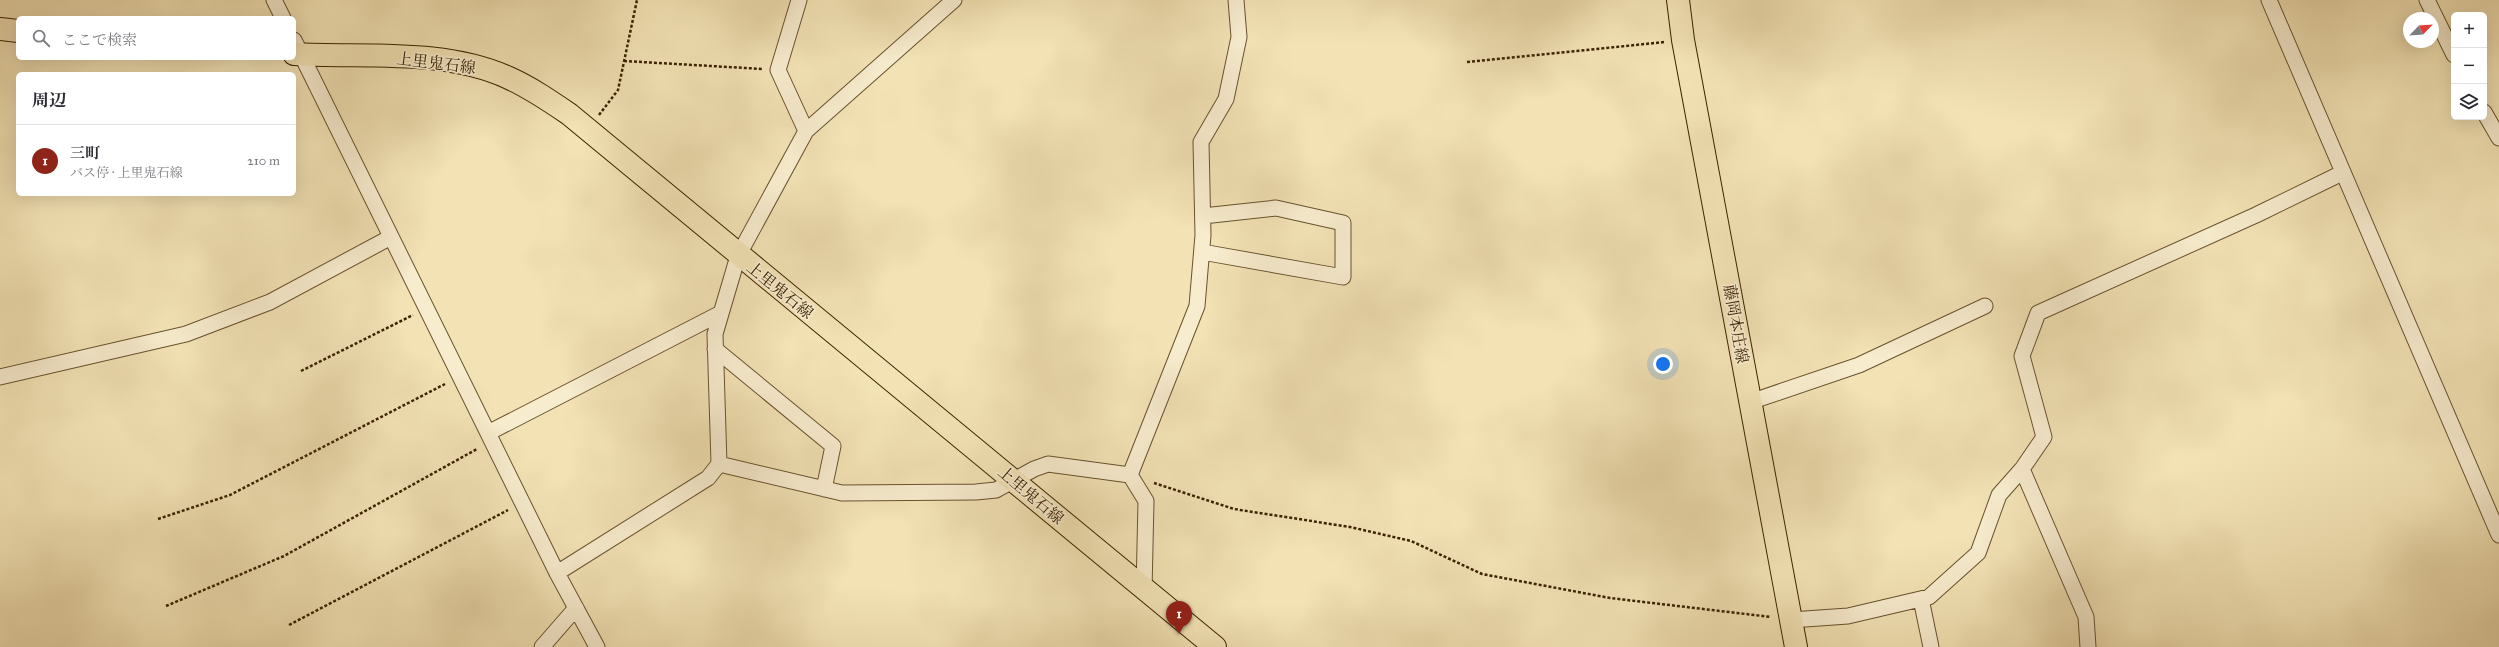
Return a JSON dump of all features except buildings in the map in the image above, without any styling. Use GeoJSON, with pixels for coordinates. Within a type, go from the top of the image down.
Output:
{"type":"FeatureCollection","features":[{"type":"Feature","properties":{"kind":"main road","name":"藤岡本庄線"},"geometry":{"type":"LineString","coordinates":[[1678,0],[1683,40],[1796,647]]}},
{"type":"Feature","properties":{"kind":"main road"},"geometry":{"type":"LineString","coordinates":[[0,29],[16,31]]}},
{"type":"Feature","properties":{"kind":"main road","name":"上里鬼石線"},"geometry":{"type":"LineString","coordinates":[[296,49],[424,58],[479,68],[508,77],[538,93],[589,130],[738,256],[1014,480],[1205,643]]}},
{"type":"Feature","properties":{"kind":"street"},"geometry":{"type":"LineString","coordinates":[[274,0],[282,16]]}},
{"type":"Feature","properties":{"kind":"street"},"geometry":{"type":"LineString","coordinates":[[799,0],[778,70],[806,131]]}},
{"type":"Feature","properties":{"kind":"street"},"geometry":{"type":"LineString","coordinates":[[557,573],[708,478],[719,464],[715,334],[719,314],[738,256],[806,131],[954,0]]}},
{"type":"Feature","properties":{"kind":"street"},"geometry":{"type":"LineString","coordinates":[[1130,475],[1197,306],[1202,252],[1203,216],[1201,142],[1226,99],[1239,37],[1236,0]]}},
{"type":"Feature","properties":{"kind":"street"},"geometry":{"type":"LineString","coordinates":[[2269,0],[2342,173],[2499,535]]}},
{"type":"Feature","properties":{"kind":"street"},"geometry":{"type":"LineString","coordinates":[[2426,0],[2451,49]]}},
{"type":"Feature","properties":{"kind":"street"},"geometry":{"type":"LineString","coordinates":[[296,49],[391,237],[557,573],[597,647]]}},
{"type":"Feature","properties":{"kind":"street"},"geometry":{"type":"LineString","coordinates":[[2487,117],[2499,138]]}},
{"type":"Feature","properties":{"kind":"street"},"geometry":{"type":"LineString","coordinates":[[1791,620],[1848,616],[1929,597],[1978,553],[1999,495],[2022,469],[2044,437],[2022,356],[2038,313],[2256,215],[2342,173]]}},
{"type":"Feature","properties":{"kind":"street"},"geometry":{"type":"LineString","coordinates":[[1202,252],[1342,277],[1343,223],[1276,208],[1203,216]]}},
{"type":"Feature","properties":{"kind":"street"},"geometry":{"type":"LineString","coordinates":[[0,377],[186,334],[270,302],[391,237]]}},
{"type":"Feature","properties":{"kind":"street"},"geometry":{"type":"LineString","coordinates":[[1750,402],[1859,365],[1985,306]]}},
{"type":"Feature","properties":{"kind":"street"},"geometry":{"type":"LineString","coordinates":[[490,437],[719,314]]}},
{"type":"Feature","properties":{"kind":"street"},"geometry":{"type":"LineString","coordinates":[[715,349],[833,446],[824,489]]}},
{"type":"Feature","properties":{"kind":"street"},"geometry":{"type":"LineString","coordinates":[[719,464],[842,493],[976,492],[996,490],[1048,464],[1100,473],[1130,475]]}},
{"type":"Feature","properties":{"kind":"street"},"geometry":{"type":"LineString","coordinates":[[2022,469],[2086,617],[2088,647]]}},
{"type":"Feature","properties":{"kind":"street"},"geometry":{"type":"LineString","coordinates":[[1130,475],[1146,501],[1144,591]]}},
{"type":"Feature","properties":{"kind":"street"},"geometry":{"type":"LineString","coordinates":[[1921,599],[1931,647]]}},
{"type":"Feature","properties":{"kind":"street"},"geometry":{"type":"LineString","coordinates":[[542,647],[576,608]]}},
{"type":"Feature","properties":{"kind":"path"},"geometry":{"type":"LineString","coordinates":[[589,130],[618,90],[637,0]]}},
{"type":"Feature","properties":{"kind":"path"},"geometry":{"type":"LineString","coordinates":[[1467,62],[1683,40]]}},
{"type":"Feature","properties":{"kind":"path"},"geometry":{"type":"LineString","coordinates":[[624,61],[778,70]]}},
{"type":"Feature","properties":{"kind":"path"},"geometry":{"type":"LineString","coordinates":[[302,371],[426,309]]}},
{"type":"Feature","properties":{"kind":"path"},"geometry":{"type":"LineString","coordinates":[[158,519],[230,495],[460,376]]}},
{"type":"Feature","properties":{"kind":"path"},"geometry":{"type":"LineString","coordinates":[[166,606],[284,556],[490,437]]}},
{"type":"Feature","properties":{"kind":"path"},"geometry":{"type":"LineString","coordinates":[[1130,475],[1234,509],[1350,527],[1411,541],[1482,574],[1610,598],[1791,620]]}},
{"type":"Feature","properties":{"kind":"path"},"geometry":{"type":"LineString","coordinates":[[289,625],[523,503]]}},
{"type":"Feature","properties":{"kind":"place","name":"三町"},"geometry":{"type":"Point","coordinates":[1179,634]}}]}
